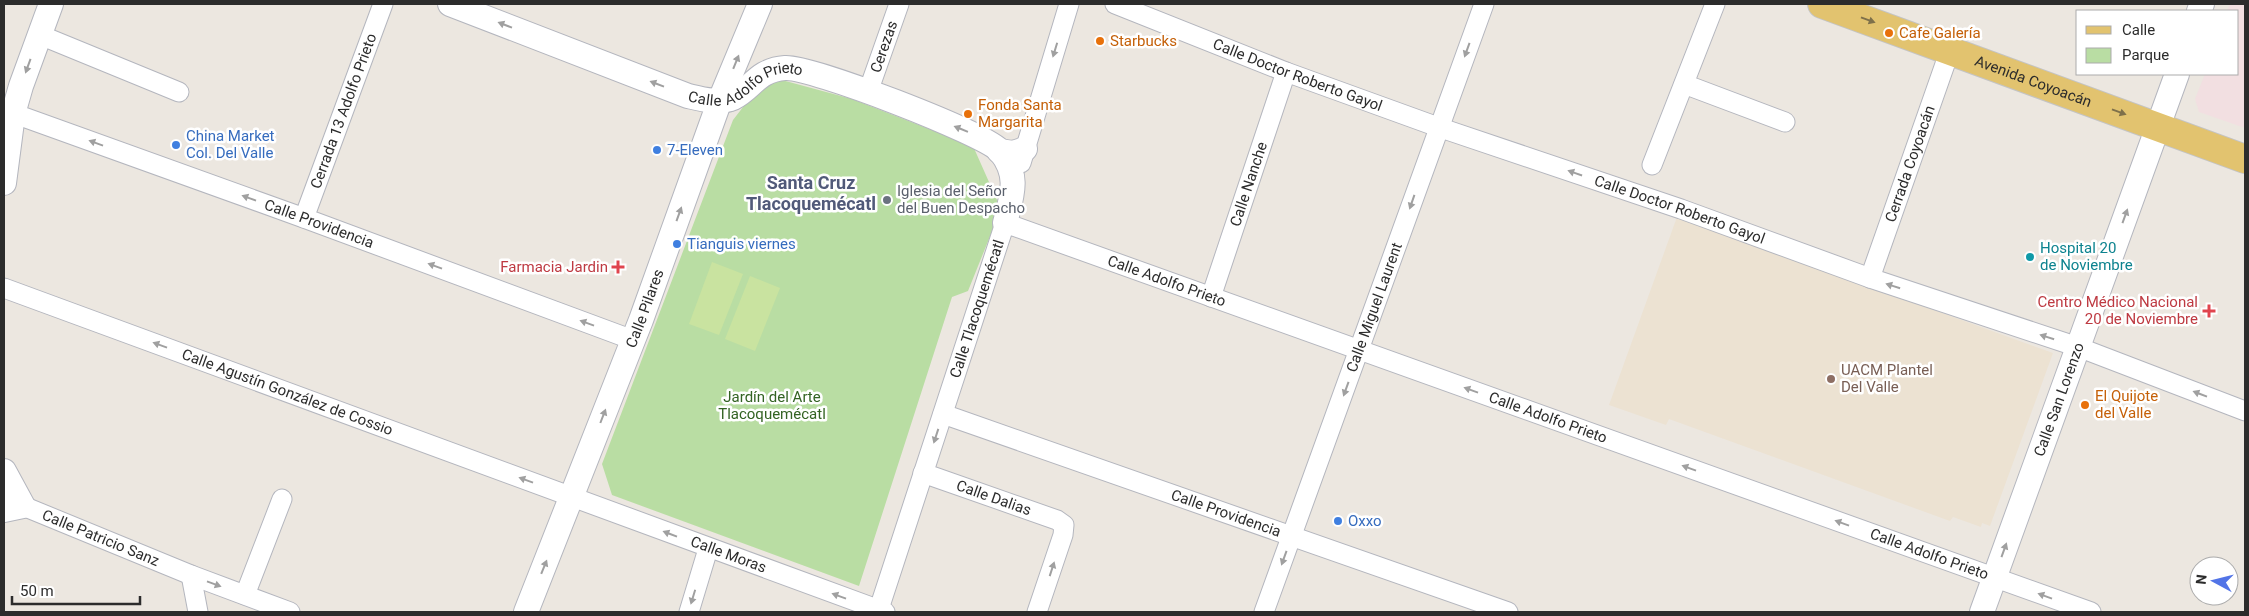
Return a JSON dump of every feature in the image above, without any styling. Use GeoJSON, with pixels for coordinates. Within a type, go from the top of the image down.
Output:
{"type":"FeatureCollection","features":[{"type":"Feature","properties":{"kind":"main road","name":"Avenida Coyoacán"},"geometry":{"type":"LineString","coordinates":[[1822,4],[2245,159]]}},
{"type":"Feature","properties":{"kind":"street"},"geometry":{"type":"LineString","coordinates":[[4,183],[8,112],[21,86],[50,4]]}},
{"type":"Feature","properties":{"kind":"street","name":"Cerrada 13 Adolfo Prieto"},"geometry":{"type":"LineString","coordinates":[[304,218],[383,4]]}},
{"type":"Feature","properties":{"kind":"street","name":"Calle Adolfo Prieto"},"geometry":{"type":"LineString","coordinates":[[450,4],[688,96],[704,100],[733,98],[759,76],[771,70],[801,69],[821,74],[978,136],[999,151],[1012,176],[1014,186]]}},
{"type":"Feature","properties":{"kind":"street","name":"Calle Pilares"},"geometry":{"type":"LineString","coordinates":[[526,612],[633,340],[720,100],[760,4]]}},
{"type":"Feature","properties":{"kind":"street","name":"Cerezas"},"geometry":{"type":"LineString","coordinates":[[868,92],[899,4]]}},
{"type":"Feature","properties":{"kind":"street","name":"Calle Tlacoquemécatl"},"geometry":{"type":"LineString","coordinates":[[881,611],[923,473],[1005,223],[1025,148],[1069,4]]}},
{"type":"Feature","properties":{"kind":"street","name":"Calle Doctor Roberto Gayol"},"geometry":{"type":"LineString","coordinates":[[1115,4],[1286,72],[1438,127],[1682,209],[1870,278],[2078,347],[2245,411]]}},
{"type":"Feature","properties":{"kind":"street","name":"Calle Miguel Laurent"},"geometry":{"type":"LineString","coordinates":[[1264,612],[1484,4]]}},
{"type":"Feature","properties":{"kind":"street"},"geometry":{"type":"LineString","coordinates":[[1652,165],[1715,4]]}},
{"type":"Feature","properties":{"kind":"street"},"geometry":{"type":"LineString","coordinates":[[40,35],[179,92]]}},
{"type":"Feature","properties":{"kind":"street","name":"Cerrada Coyoacán"},"geometry":{"type":"LineString","coordinates":[[1870,278],[1950,50]]}},
{"type":"Feature","properties":{"kind":"street","name":"Calle Nanche"},"geometry":{"type":"LineString","coordinates":[[1211,297],[1286,72]]}},
{"type":"Feature","properties":{"kind":"street","name":"Calle San Lorenzo"},"geometry":{"type":"LineString","coordinates":[[1982,612],[2176,75]]}},
{"type":"Feature","properties":{"kind":"street"},"geometry":{"type":"LineString","coordinates":[[1684,84],[1784,122]]}},
{"type":"Feature","properties":{"kind":"street","name":"Calle Providencia"},"geometry":{"type":"LineString","coordinates":[[8,112],[304,218],[633,340]]}},
{"type":"Feature","properties":{"kind":"street"},"geometry":{"type":"LineString","coordinates":[[999,151],[1013,153],[1025,148]]}},
{"type":"Feature","properties":{"kind":"street","name":"Calle Adolfo Prieto"},"geometry":{"type":"LineString","coordinates":[[1005,223],[2091,612]]}},
{"type":"Feature","properties":{"kind":"street","name":"Calle Agustín González de Cossio"},"geometry":{"type":"LineString","coordinates":[[4,288],[572,497]]}},
{"type":"Feature","properties":{"kind":"street","name":"Calle Providencia"},"geometry":{"type":"LineString","coordinates":[[943,414],[1508,612]]}},
{"type":"Feature","properties":{"kind":"street"},"geometry":{"type":"LineString","coordinates":[[4,471],[13,508]]}},
{"type":"Feature","properties":{"kind":"street","name":"Calle Dalias"},"geometry":{"type":"LineString","coordinates":[[923,473],[1057,520],[1064,525],[1063,535],[1037,612]]}},
{"type":"Feature","properties":{"kind":"street","name":"Calle Moras"},"geometry":{"type":"LineString","coordinates":[[572,497],[708,549],[881,611]]}},
{"type":"Feature","properties":{"kind":"street"},"geometry":{"type":"LineString","coordinates":[[244,595],[282,499]]}},
{"type":"Feature","properties":{"kind":"street","name":"Calle Patricio Sanz"},"geometry":{"type":"LineString","coordinates":[[13,508],[290,612]]}},
{"type":"Feature","properties":{"kind":"street"},"geometry":{"type":"LineString","coordinates":[[688,612],[708,549]]}},
{"type":"Feature","properties":{"kind":"street"},"geometry":{"type":"LineString","coordinates":[[191,575],[198,612]]}},
{"type":"Feature","properties":{"kind":"shaded area"},"geometry":{"type":"Polygon","coordinates":[[[2230,4],[2245,4],[2245,128],[2199,112],[2195,99],[2205,75],[2239,75],[2239,10],[2227,10],[2230,4]]]}},
{"type":"Feature","properties":{"kind":"shaded area","name":"UACM Plantel Del Valle"},"geometry":{"type":"Polygon","coordinates":[[[1677,217],[2053,353],[1990,526],[1982,523],[1981,527],[1953,517],[1950,521],[1669,419],[1666,425],[1609,405],[1677,217]]]}},
{"type":"Feature","properties":{"kind":"green space","name":"Jardín del Arte Tlacoquemécatl"},"geometry":{"type":"Polygon","coordinates":[[[767,76],[852,99],[973,146],[1001,209],[968,291],[952,297],[859,586],[612,495],[602,464],[733,120],[767,76]]]}},
{"type":"Feature","properties":{"kind":"green space"},"geometry":{"type":"Polygon","coordinates":[[[712,262],[743,274],[719,335],[689,324],[712,262]]]}},
{"type":"Feature","properties":{"kind":"green space"},"geometry":{"type":"Polygon","coordinates":[[[750,276],[780,288],[755,351],[725,339],[750,276]]]}},
{"type":"Feature","properties":{"kind":"place","name":"Cafe Galería"},"geometry":{"type":"Point","coordinates":[1889,33]}},
{"type":"Feature","properties":{"kind":"place","name":"Starbucks"},"geometry":{"type":"Point","coordinates":[1100,41]}},
{"type":"Feature","properties":{"kind":"place","name":"Fonda Santa Margarita"},"geometry":{"type":"Point","coordinates":[968,114]}},
{"type":"Feature","properties":{"kind":"place","name":"China Market Col. Del Valle"},"geometry":{"type":"Point","coordinates":[176,145]}},
{"type":"Feature","properties":{"kind":"place","name":"7-Eleven"},"geometry":{"type":"Point","coordinates":[657,150]}},
{"type":"Feature","properties":{"kind":"place","name":"Iglesia del Señor del Buen Despacho"},"geometry":{"type":"Point","coordinates":[887,200]}},
{"type":"Feature","properties":{"kind":"place","name":"Tianguis viernes"},"geometry":{"type":"Point","coordinates":[677,244]}},
{"type":"Feature","properties":{"kind":"place","name":"Hospital 20 de Noviembre"},"geometry":{"type":"Point","coordinates":[2030,257]}},
{"type":"Feature","properties":{"kind":"place","name":"Farmacia Jardin"},"geometry":{"type":"Point","coordinates":[618,267]}},
{"type":"Feature","properties":{"kind":"place","name":"Centro Médico Nacional 20 de Noviembre"},"geometry":{"type":"Point","coordinates":[2209,311]}},
{"type":"Feature","properties":{"kind":"place","name":"UACM Plantel Del Valle"},"geometry":{"type":"Point","coordinates":[1831,379]}},
{"type":"Feature","properties":{"kind":"place","name":"El Quijote del Valle"},"geometry":{"type":"Point","coordinates":[2085,405]}},
{"type":"Feature","properties":{"kind":"place","name":"Oxxo"},"geometry":{"type":"Point","coordinates":[1338,521]}},
{"type":"Feature","properties":{"kind":"district","name":"Santa Cruz Tlacoquemécatl"},"geometry":{"type":"Point","coordinates":[811,192]}}]}
